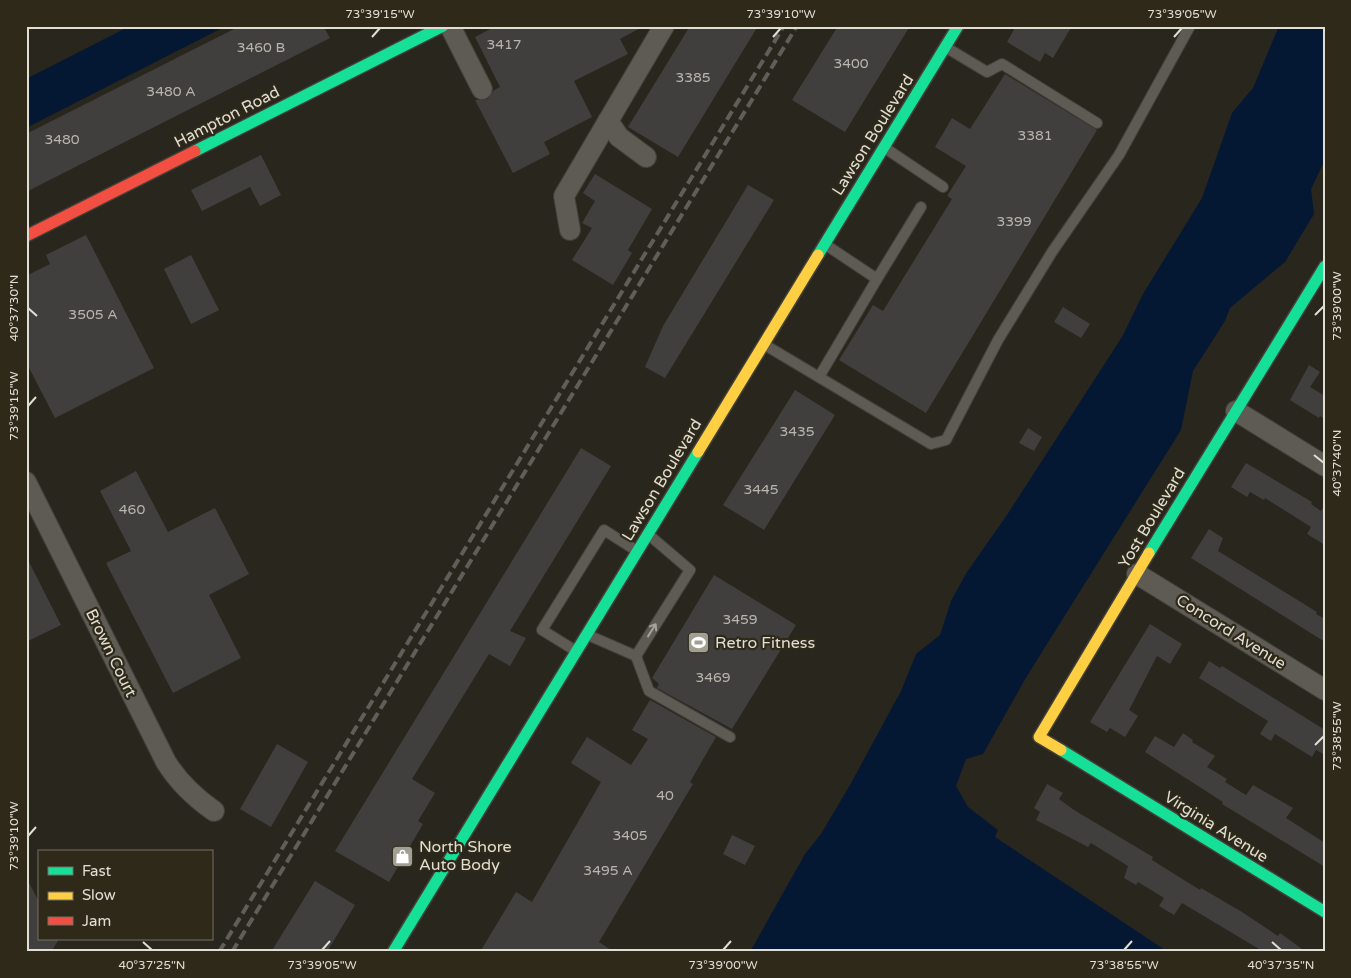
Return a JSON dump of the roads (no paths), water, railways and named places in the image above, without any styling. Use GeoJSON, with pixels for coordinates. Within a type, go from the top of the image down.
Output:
{"type":"FeatureCollection","features":[{"type":"Feature","properties":{"kind":"street","name":"Hampton Road"},"geometry":{"type":"LineString","coordinates":[[26,236],[443,26]]}},
{"type":"Feature","properties":{"kind":"street"},"geometry":{"type":"LineString","coordinates":[[450,26],[482,89]]}},
{"type":"Feature","properties":{"kind":"street"},"geometry":{"type":"LineString","coordinates":[[570,230],[564,196],[664,26]]}},
{"type":"Feature","properties":{"kind":"street","name":"Lawson Boulevard"},"geometry":{"type":"LineString","coordinates":[[393,952],[958,26]]}},
{"type":"Feature","properties":{"kind":"street"},"geometry":{"type":"LineString","coordinates":[[608,121],[619,137],[646,157]]}},
{"type":"Feature","properties":{"kind":"street","name":"Yost Boulevard"},"geometry":{"type":"LineString","coordinates":[[1090,768],[1039,737],[1325,266]]}},
{"type":"Feature","properties":{"kind":"street"},"geometry":{"type":"LineString","coordinates":[[1236,411],[1325,466]]}},
{"type":"Feature","properties":{"kind":"street","name":"Brown Court"},"geometry":{"type":"LineString","coordinates":[[26,482],[166,762],[187,790],[214,811]]}},
{"type":"Feature","properties":{"kind":"street","name":"Concord Avenue"},"geometry":{"type":"LineString","coordinates":[[1137,574],[1325,690]]}},
{"type":"Feature","properties":{"kind":"street","name":"Virginia Avenue"},"geometry":{"type":"LineString","coordinates":[[1090,768],[1325,912]]}},
{"type":"Feature","properties":{"kind":"lane"},"geometry":{"type":"LineString","coordinates":[[764,344],[931,444],[946,440],[998,340],[1052,252],[1119,154],[1190,26]]}},
{"type":"Feature","properties":{"kind":"lane"},"geometry":{"type":"LineString","coordinates":[[946,48],[987,72],[1002,64],[1097,123]]}},
{"type":"Feature","properties":{"kind":"lane"},"geometry":{"type":"LineString","coordinates":[[884,147],[943,187]]}},
{"type":"Feature","properties":{"kind":"lane"},"geometry":{"type":"LineString","coordinates":[[819,377],[921,207]]}},
{"type":"Feature","properties":{"kind":"lane"},"geometry":{"type":"LineString","coordinates":[[825,245],[877,279]]}},
{"type":"Feature","properties":{"kind":"lane"},"geometry":{"type":"LineString","coordinates":[[576,651],[542,630],[604,530],[638,551]]}},
{"type":"Feature","properties":{"kind":"lane"},"geometry":{"type":"LineString","coordinates":[[636,656],[690,570],[648,534]]}},
{"type":"Feature","properties":{"kind":"lane"},"geometry":{"type":"LineString","coordinates":[[587,634],[636,656],[649,691],[730,737]]}},
{"type":"Feature","properties":{"kind":"water"},"geometry":{"type":"Polygon","coordinates":[[[130,26],[226,26],[26,128],[26,79],[130,26]]]}},
{"type":"Feature","properties":{"kind":"water"},"geometry":{"type":"Polygon","coordinates":[[[1279,26],[1325,26],[1325,160],[1311,189],[1314,214],[1285,262],[1230,308],[1225,321],[1193,371],[1181,430],[1027,676],[983,754],[966,759],[956,786],[968,807],[998,830],[995,837],[1168,952],[750,952],[805,854],[821,834],[850,785],[901,691],[916,654],[940,635],[951,601],[967,572],[1007,515],[1122,337],[1143,294],[1202,198],[1232,113],[1253,88],[1279,26]]]}},
{"type":"Feature","properties":{"kind":"railway"},"geometry":{"type":"LineString","coordinates":[[219,952],[784,26]]}},
{"type":"Feature","properties":{"kind":"railway"},"geometry":{"type":"LineString","coordinates":[[232,952],[797,26]]}},
{"type":"Feature","properties":{"kind":"place","name":"Retro Fitness"},"geometry":{"type":"Point","coordinates":[699,643]}},
{"type":"Feature","properties":{"kind":"place","name":"North Shore Auto Body"},"geometry":{"type":"Point","coordinates":[403,856]}}]}
